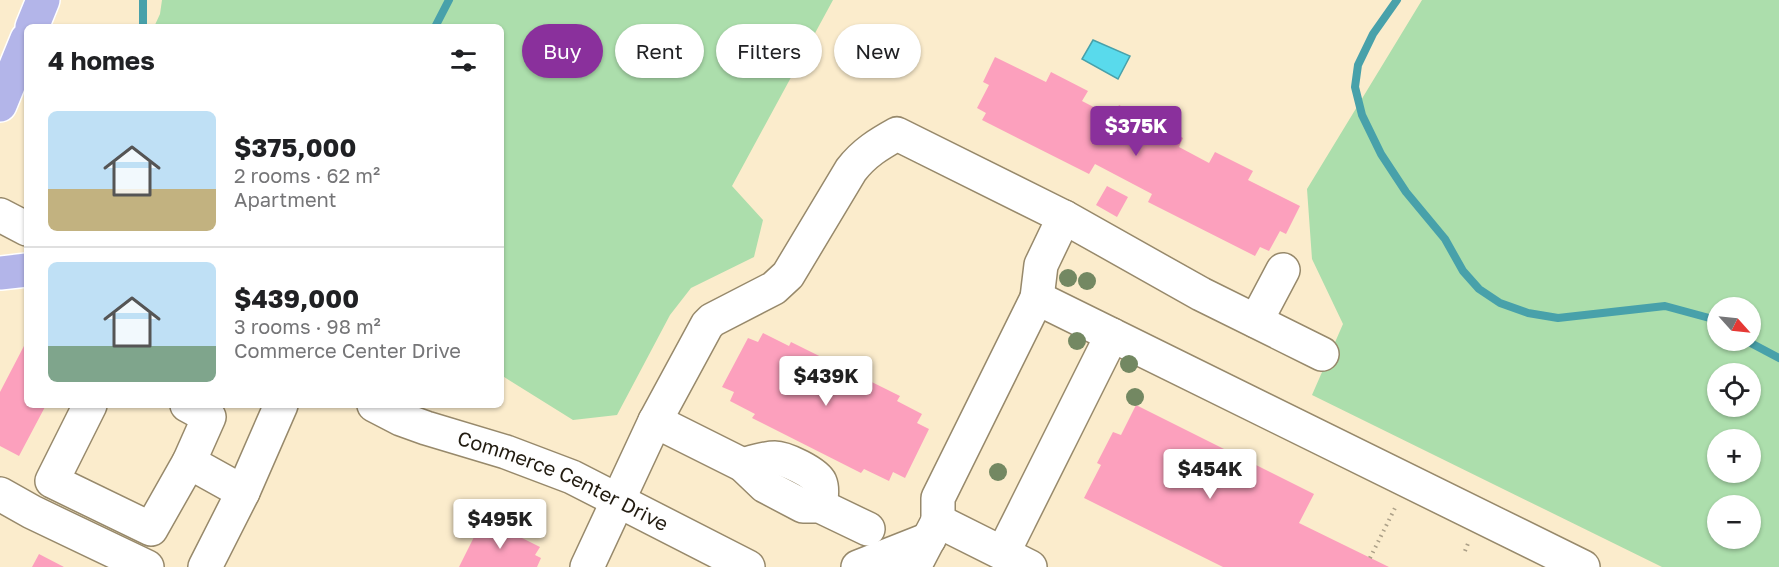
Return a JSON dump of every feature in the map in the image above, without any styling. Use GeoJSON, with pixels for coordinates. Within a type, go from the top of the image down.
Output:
{"type":"FeatureCollection","features":[{"type":"Feature","properties":{"kind":"main road"},"geometry":{"type":"LineString","coordinates":[[33,24],[43,0]]}},
{"type":"Feature","properties":{"kind":"main road"},"geometry":{"type":"LineString","coordinates":[[0,105],[24,46]]}},
{"type":"Feature","properties":{"kind":"main road"},"geometry":{"type":"LineString","coordinates":[[0,273],[24,270]]}},
{"type":"Feature","properties":{"kind":"street"},"geometry":{"type":"LineString","coordinates":[[587,567],[655,421],[707,325],[712,320],[782,282],[851,170],[872,148],[897,134],[1064,217],[1201,294],[1322,354]]}},
{"type":"Feature","properties":{"kind":"street"},"geometry":{"type":"LineString","coordinates":[[0,215],[24,227]]}},
{"type":"Feature","properties":{"kind":"street"},"geometry":{"type":"LineString","coordinates":[[927,542],[938,498],[1037,298],[1041,265],[1064,217]]}},
{"type":"Feature","properties":{"kind":"street"},"geometry":{"type":"LineString","coordinates":[[1256,321],[1283,270]]}},
{"type":"Feature","properties":{"kind":"street"},"geometry":{"type":"LineString","coordinates":[[1037,298],[1583,567]]}},
{"type":"Feature","properties":{"kind":"street"},"geometry":{"type":"LineString","coordinates":[[858,567],[927,542],[1016,560],[1112,335]]}},
{"type":"Feature","properties":{"kind":"street"},"geometry":{"type":"LineString","coordinates":[[32,512],[52,481],[88,408]]}},
{"type":"Feature","properties":{"kind":"street"},"geometry":{"type":"LineString","coordinates":[[0,494],[32,512],[141,564],[151,529],[189,462],[209,417],[192,408]]}},
{"type":"Feature","properties":{"kind":"street"},"geometry":{"type":"LineString","coordinates":[[205,567],[243,492],[281,408]]}},
{"type":"Feature","properties":{"kind":"street","name":"Commerce Center Drive"},"geometry":{"type":"LineString","coordinates":[[380,408],[426,428],[550,468],[748,567]]}},
{"type":"Feature","properties":{"kind":"street"},"geometry":{"type":"LineString","coordinates":[[655,421],[742,465],[765,486],[803,506],[820,506],[868,529]]}},
{"type":"Feature","properties":{"kind":"street"},"geometry":{"type":"LineString","coordinates":[[189,462],[243,492]]}},
{"type":"Feature","properties":{"kind":"street"},"geometry":{"type":"LineString","coordinates":[[52,481],[151,529]]}},
{"type":"Feature","properties":{"kind":"path"},"geometry":{"type":"LineString","coordinates":[[1370,558],[1392,516]]}},
{"type":"Feature","properties":{"kind":"green space"},"geometry":{"type":"Polygon","coordinates":[[[162,0],[833,0],[820,24],[716,24],[716,78],[791,78],[732,186],[763,220],[754,257],[691,288],[670,315],[617,415],[573,420],[504,377],[504,24],[155,24],[162,0]]]}},
{"type":"Feature","properties":{"kind":"green space"},"geometry":{"type":"Polygon","coordinates":[[[1422,0],[1779,0],[1779,567],[1662,567],[1312,395],[1343,324],[1312,259],[1307,189],[1422,0]]]}},
{"type":"Feature","properties":{"kind":"water"},"geometry":{"type":"Polygon","coordinates":[[[1093,40],[1130,56],[1118,79],[1082,59],[1093,40]]]}},
{"type":"Feature","properties":{"kind":"building"},"geometry":{"type":"Polygon","coordinates":[[[995,57],[1046,82],[1051,72],[1088,91],[1082,101],[1113,117],[1119,105],[1183,138],[1179,147],[1209,163],[1215,152],[1253,171],[1248,180],[1300,206],[1286,234],[1280,231],[1269,251],[1260,247],[1255,256],[1148,202],[1152,194],[1095,164],[1089,174],[982,120],[986,113],[977,108],[989,85],[983,82],[995,57]]]}},
{"type":"Feature","properties":{"kind":"building"},"geometry":{"type":"Polygon","coordinates":[[[1107,186],[1128,197],[1117,217],[1096,205],[1107,186]]]}},
{"type":"Feature","properties":{"kind":"building"},"geometry":{"type":"Polygon","coordinates":[[[763,333],[789,346],[791,342],[900,396],[897,401],[922,414],[917,423],[929,429],[905,478],[893,472],[889,481],[864,469],[861,473],[752,418],[755,414],[730,401],[734,392],[722,387],[748,338],[758,342],[763,333]]]}},
{"type":"Feature","properties":{"kind":"building"},"geometry":{"type":"Polygon","coordinates":[[[24,346],[24,408],[44,408],[19,456],[0,446],[0,392],[24,346]]]}},
{"type":"Feature","properties":{"kind":"building"},"geometry":{"type":"Polygon","coordinates":[[[1136,405],[1314,494],[1299,523],[1389,567],[1223,567],[1084,498],[1101,465],[1097,463],[1113,432],[1121,435],[1136,405]]]}},
{"type":"Feature","properties":{"kind":"building"},"geometry":{"type":"Polygon","coordinates":[[[492,523],[540,547],[535,555],[541,558],[537,567],[459,567],[479,527],[487,531],[492,523]]]}},
{"type":"Feature","properties":{"kind":"building"},"geometry":{"type":"Polygon","coordinates":[[[39,554],[64,567],[32,567],[39,554]]]}},
{"type":"Feature","properties":{"kind":"waterway"},"geometry":{"type":"LineString","coordinates":[[143,0],[143,24]]}},
{"type":"Feature","properties":{"kind":"waterway"},"geometry":{"type":"LineString","coordinates":[[437,24],[449,0]]}},
{"type":"Feature","properties":{"kind":"waterway"},"geometry":{"type":"LineString","coordinates":[[1397,0],[1373,34],[1358,65],[1355,87],[1362,115],[1381,154],[1406,192],[1445,239],[1463,271],[1479,289],[1500,303],[1528,313],[1558,318],[1665,306],[1707,317]]}},
{"type":"Feature","properties":{"kind":"waterway"},"geometry":{"type":"LineString","coordinates":[[1761,348],[1779,358]]}}]}
